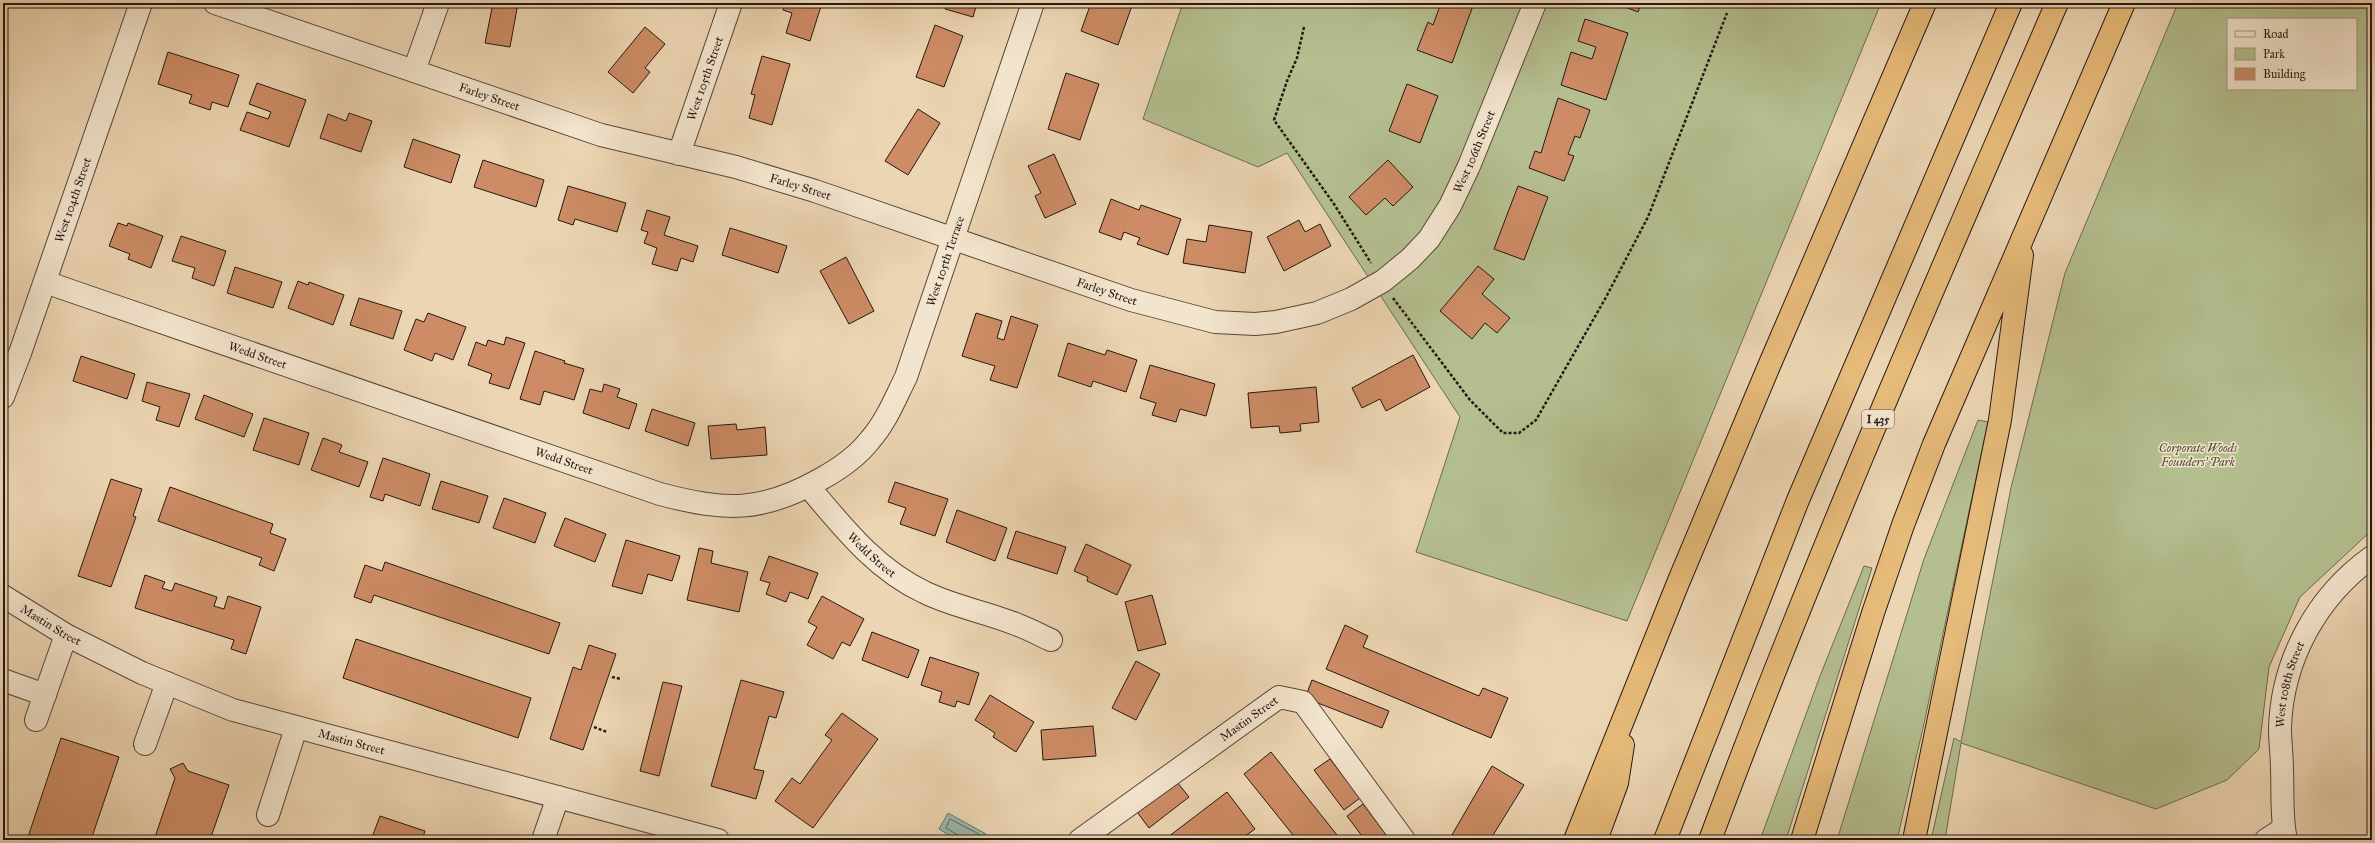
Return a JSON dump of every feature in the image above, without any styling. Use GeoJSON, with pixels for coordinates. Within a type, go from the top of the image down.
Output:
{"type":"FeatureCollection","features":[{"type":"Feature","properties":{"kind":"highway"},"geometry":{"type":"LineString","coordinates":[[1575,840],[1763,380],[1925,3]]}},
{"type":"Feature","properties":{"kind":"highway"},"geometry":{"type":"LineString","coordinates":[[1665,840],[1798,500],[2011,3]]}},
{"type":"Feature","properties":{"kind":"highway","name":"I 435"},"geometry":{"type":"LineString","coordinates":[[1710,840],[1812,577],[1921,318],[2057,3]]}},
{"type":"Feature","properties":{"kind":"highway"},"geometry":{"type":"LineString","coordinates":[[1802,840],[1903,525],[1934,444],[2025,229],[2124,3]]}},
{"type":"Feature","properties":{"kind":"highway"},"geometry":{"type":"LineString","coordinates":[[1914,840],[2000,420],[2025,229]]}},
{"type":"Feature","properties":{"kind":"highway"},"geometry":{"type":"LineString","coordinates":[[1596,840],[1617,783],[1629,707]]}},
{"type":"Feature","properties":{"kind":"street","name":"West 104th Street"},"geometry":{"type":"LineString","coordinates":[[3,397],[45,282],[141,3]]}},
{"type":"Feature","properties":{"kind":"street","name":"Farley Street"},"geometry":{"type":"LineString","coordinates":[[215,3],[601,135],[736,167],[801,187],[1131,300],[1180,314],[1228,324],[1276,322],[1317,313],[1351,299],[1383,281]]}},
{"type":"Feature","properties":{"kind":"street"},"geometry":{"type":"LineString","coordinates":[[414,71],[438,3]]}},
{"type":"Feature","properties":{"kind":"street","name":"West 105th Street"},"geometry":{"type":"LineString","coordinates":[[679,154],[731,3]]}},
{"type":"Feature","properties":{"kind":"street","name":"West 105th Terrace"},"geometry":{"type":"LineString","coordinates":[[808,486],[851,460],[870,440],[886,418],[906,377],[1033,3]]}},
{"type":"Feature","properties":{"kind":"street","name":"West 106th Street"},"geometry":{"type":"LineString","coordinates":[[1383,281],[1410,259],[1429,239],[1450,206],[1469,166],[1535,3]]}},
{"type":"Feature","properties":{"kind":"street","name":"Wedd Street"},"geometry":{"type":"LineString","coordinates":[[45,282],[660,494],[715,505],[753,505],[782,499],[808,486],[857,543],[888,571],[923,592],[962,608],[1017,624],[1051,640]]}},
{"type":"Feature","properties":{"kind":"street","name":"West 108th Street"},"geometry":{"type":"LineString","coordinates":[[2278,836],[2280,728],[2285,688],[2295,654],[2304,635],[2326,601],[2353,571],[2372,557]]}},
{"type":"Feature","properties":{"kind":"street","name":"Mastin Street"},"geometry":{"type":"LineString","coordinates":[[3,596],[66,635],[167,683],[232,710],[718,840]]}},
{"type":"Feature","properties":{"kind":"street"},"geometry":{"type":"LineString","coordinates":[[36,720],[66,635]]}},
{"type":"Feature","properties":{"kind":"street"},"geometry":{"type":"LineString","coordinates":[[3,680],[45,695]]}},
{"type":"Feature","properties":{"kind":"street"},"geometry":{"type":"LineString","coordinates":[[145,744],[167,683]]}},
{"type":"Feature","properties":{"kind":"street","name":"Mastin Street"},"geometry":{"type":"LineString","coordinates":[[1080,840],[1278,697],[1303,702],[1404,840]]}},
{"type":"Feature","properties":{"kind":"street"},"geometry":{"type":"LineString","coordinates":[[268,815],[296,728]]}},
{"type":"Feature","properties":{"kind":"street"},"geometry":{"type":"LineString","coordinates":[[543,840],[558,797]]}},
{"type":"Feature","properties":{"kind":"path"},"geometry":{"type":"LineString","coordinates":[[1304,27],[1297,58],[1287,81],[1274,120],[1334,204],[1395,300],[1470,400],[1487,419],[1503,433],[1519,433],[1536,420],[1605,299],[1648,217],[1726,13]]}},
{"type":"Feature","properties":{"kind":"path"},"geometry":{"type":"LineString","coordinates":[[612,677],[621,680]]}},
{"type":"Feature","properties":{"kind":"path"},"geometry":{"type":"LineString","coordinates":[[594,727],[607,732]]}},
{"type":"Feature","properties":{"kind":"green space"},"geometry":{"type":"Polygon","coordinates":[[[1183,3],[1881,3],[1627,621],[1416,552],[1460,417],[1287,153],[1258,167],[1143,119],[1183,3]]]}},
{"type":"Feature","properties":{"kind":"green space","name":"Corporate Woods Founders' Park"},"geometry":{"type":"Polygon","coordinates":[[[2178,3],[2372,3],[2372,530],[2300,597],[2269,667],[2259,749],[2227,780],[2156,809],[1961,743],[1945,840],[1931,840],[1954,738],[1961,742],[2011,488],[2065,273],[2178,3]]]}},
{"type":"Feature","properties":{"kind":"green space"},"geometry":{"type":"Polygon","coordinates":[[[1978,420],[1988,422],[1923,728],[1897,840],[1837,840],[1924,559],[1978,420]]]}},
{"type":"Feature","properties":{"kind":"green space"},"geometry":{"type":"Polygon","coordinates":[[[1864,566],[1872,568],[1786,840],[1760,840],[1820,676],[1864,566]]]}},
{"type":"Feature","properties":{"kind":"water"},"geometry":{"type":"Polygon","coordinates":[[[948,813],[986,834],[982,840],[957,840],[939,829],[948,813]]]}},
{"type":"Feature","properties":{"kind":"building"},"geometry":{"type":"Polygon","coordinates":[[[493,3],[518,3],[510,47],[485,43],[493,3]]]}},
{"type":"Feature","properties":{"kind":"building"},"geometry":{"type":"Polygon","coordinates":[[[786,3],[822,3],[810,41],[786,33],[792,13],[783,10],[786,3]]]}},
{"type":"Feature","properties":{"kind":"building"},"geometry":{"type":"Polygon","coordinates":[[[947,3],[977,3],[973,17],[945,9],[947,3]]]}},
{"type":"Feature","properties":{"kind":"building"},"geometry":{"type":"Polygon","coordinates":[[[1091,3],[1133,3],[1118,45],[1081,31],[1091,3]]]}},
{"type":"Feature","properties":{"kind":"building"},"geometry":{"type":"Polygon","coordinates":[[[1441,3],[1474,3],[1452,63],[1417,50],[1428,22],[1433,25],[1441,3]]]}},
{"type":"Feature","properties":{"kind":"building"},"geometry":{"type":"Polygon","coordinates":[[[1615,3],[1641,3],[1638,12],[1615,3]]]}},
{"type":"Feature","properties":{"kind":"building"},"geometry":{"type":"Polygon","coordinates":[[[1585,19],[1628,33],[1606,100],[1561,85],[1571,52],[1592,59],[1596,47],[1578,41],[1585,19]]]}},
{"type":"Feature","properties":{"kind":"building"},"geometry":{"type":"Polygon","coordinates":[[[935,25],[963,36],[944,87],[916,77],[935,25]]]}},
{"type":"Feature","properties":{"kind":"building"},"geometry":{"type":"Polygon","coordinates":[[[645,27],[665,44],[645,68],[650,72],[633,93],[608,72],[645,27]]]}},
{"type":"Feature","properties":{"kind":"building"},"geometry":{"type":"Polygon","coordinates":[[[168,52],[239,75],[228,107],[212,102],[210,110],[189,103],[192,95],[158,84],[168,52]]]}},
{"type":"Feature","properties":{"kind":"building"},"geometry":{"type":"Polygon","coordinates":[[[762,56],[790,64],[772,125],[749,118],[755,95],[751,94],[762,56]]]}},
{"type":"Feature","properties":{"kind":"building"},"geometry":{"type":"Polygon","coordinates":[[[1066,73],[1099,84],[1080,140],[1048,129],[1066,73]]]}},
{"type":"Feature","properties":{"kind":"building"},"geometry":{"type":"Polygon","coordinates":[[[257,83],[306,100],[289,147],[240,130],[247,112],[268,119],[271,112],[249,104],[257,83]]]}},
{"type":"Feature","properties":{"kind":"building"},"geometry":{"type":"Polygon","coordinates":[[[1407,84],[1438,96],[1420,143],[1389,131],[1407,84]]]}},
{"type":"Feature","properties":{"kind":"building"},"geometry":{"type":"Polygon","coordinates":[[[1558,98],[1590,110],[1580,138],[1575,136],[1568,154],[1574,156],[1564,181],[1529,168],[1535,151],[1541,153],[1558,98]]]}},
{"type":"Feature","properties":{"kind":"building"},"geometry":{"type":"Polygon","coordinates":[[[918,109],[940,123],[908,175],[885,161],[918,109]]]}},
{"type":"Feature","properties":{"kind":"building"},"geometry":{"type":"Polygon","coordinates":[[[349,113],[372,121],[361,152],[320,138],[328,114],[346,121],[349,113]]]}},
{"type":"Feature","properties":{"kind":"building"},"geometry":{"type":"Polygon","coordinates":[[[413,139],[460,155],[451,183],[404,167],[413,139]]]}},
{"type":"Feature","properties":{"kind":"building"},"geometry":{"type":"Polygon","coordinates":[[[1054,154],[1076,204],[1045,218],[1035,196],[1041,193],[1028,166],[1054,154]]]}},
{"type":"Feature","properties":{"kind":"building"},"geometry":{"type":"Polygon","coordinates":[[[483,160],[544,180],[536,207],[474,187],[483,160]]]}},
{"type":"Feature","properties":{"kind":"building"},"geometry":{"type":"Polygon","coordinates":[[[1388,160],[1413,187],[1393,206],[1385,198],[1366,215],[1349,197],[1388,160]]]}},
{"type":"Feature","properties":{"kind":"building"},"geometry":{"type":"Polygon","coordinates":[[[568,186],[626,203],[617,232],[575,219],[573,225],[558,220],[568,186]]]}},
{"type":"Feature","properties":{"kind":"building"},"geometry":{"type":"Polygon","coordinates":[[[1518,186],[1548,197],[1524,260],[1494,249],[1518,186]]]}},
{"type":"Feature","properties":{"kind":"building"},"geometry":{"type":"Polygon","coordinates":[[[1111,199],[1139,210],[1141,205],[1181,219],[1168,255],[1137,244],[1140,238],[1124,232],[1121,240],[1099,232],[1111,199]]]}},
{"type":"Feature","properties":{"kind":"building"},"geometry":{"type":"Polygon","coordinates":[[[647,210],[670,217],[664,235],[698,246],[693,262],[681,258],[677,271],[652,264],[657,248],[644,243],[648,232],[641,230],[647,210]]]}},
{"type":"Feature","properties":{"kind":"building"},"geometry":{"type":"Polygon","coordinates":[[[1299,220],[1305,232],[1320,224],[1331,246],[1284,271],[1267,237],[1299,220]]]}},
{"type":"Feature","properties":{"kind":"building"},"geometry":{"type":"Polygon","coordinates":[[[118,223],[127,226],[128,223],[163,236],[151,268],[128,259],[130,254],[109,246],[118,223]]]}},
{"type":"Feature","properties":{"kind":"building"},"geometry":{"type":"Polygon","coordinates":[[[1209,225],[1252,232],[1245,273],[1183,263],[1187,239],[1206,242],[1209,225]]]}},
{"type":"Feature","properties":{"kind":"building"},"geometry":{"type":"Polygon","coordinates":[[[730,228],[787,246],[778,273],[722,255],[730,228]]]}},
{"type":"Feature","properties":{"kind":"building"},"geometry":{"type":"Polygon","coordinates":[[[181,236],[226,251],[214,286],[192,278],[195,268],[172,261],[181,236]]]}},
{"type":"Feature","properties":{"kind":"building"},"geometry":{"type":"Polygon","coordinates":[[[846,257],[874,311],[849,324],[820,271],[846,257]]]}},
{"type":"Feature","properties":{"kind":"building"},"geometry":{"type":"Polygon","coordinates":[[[1478,266],[1494,279],[1482,294],[1510,318],[1497,333],[1485,323],[1472,339],[1440,311],[1478,266]]]}},
{"type":"Feature","properties":{"kind":"building"},"geometry":{"type":"Polygon","coordinates":[[[235,267],[282,282],[273,308],[227,293],[235,267]]]}},
{"type":"Feature","properties":{"kind":"building"},"geometry":{"type":"Polygon","coordinates":[[[298,281],[308,285],[309,282],[344,295],[333,325],[288,308],[298,281]]]}},
{"type":"Feature","properties":{"kind":"building"},"geometry":{"type":"Polygon","coordinates":[[[359,298],[402,311],[393,339],[350,325],[359,298]]]}},
{"type":"Feature","properties":{"kind":"building"},"geometry":{"type":"Polygon","coordinates":[[[428,313],[466,327],[453,360],[435,353],[432,361],[404,350],[416,319],[424,322],[428,313]]]}},
{"type":"Feature","properties":{"kind":"building"},"geometry":{"type":"Polygon","coordinates":[[[976,313],[1002,321],[997,338],[1004,340],[1011,316],[1038,325],[1017,388],[990,380],[995,366],[962,356],[976,313]]]}},
{"type":"Feature","properties":{"kind":"building"},"geometry":{"type":"Polygon","coordinates":[[[506,337],[525,343],[509,389],[489,383],[492,374],[468,365],[476,342],[486,346],[488,340],[504,345],[506,337]]]}},
{"type":"Feature","properties":{"kind":"building"},"geometry":{"type":"Polygon","coordinates":[[[1068,343],[1105,355],[1107,350],[1137,360],[1126,392],[1093,381],[1091,387],[1058,376],[1068,343]]]}},
{"type":"Feature","properties":{"kind":"building"},"geometry":{"type":"Polygon","coordinates":[[[535,351],[565,361],[564,363],[584,369],[574,400],[544,391],[540,405],[520,399],[535,351]]]}},
{"type":"Feature","properties":{"kind":"building"},"geometry":{"type":"Polygon","coordinates":[[[1413,355],[1430,387],[1386,411],[1380,399],[1362,408],[1352,388],[1413,355]]]}},
{"type":"Feature","properties":{"kind":"building"},"geometry":{"type":"Polygon","coordinates":[[[81,356],[135,374],[127,399],[73,381],[81,356]]]}},
{"type":"Feature","properties":{"kind":"building"},"geometry":{"type":"Polygon","coordinates":[[[1150,365],[1215,384],[1206,416],[1180,409],[1176,422],[1152,415],[1156,403],[1140,398],[1150,365]]]}},
{"type":"Feature","properties":{"kind":"building"},"geometry":{"type":"Polygon","coordinates":[[[147,382],[190,394],[179,427],[156,420],[160,407],[142,401],[147,382]]]}},
{"type":"Feature","properties":{"kind":"building"},"geometry":{"type":"Polygon","coordinates":[[[604,384],[620,389],[617,397],[637,404],[629,429],[583,413],[590,389],[602,392],[604,384]]]}},
{"type":"Feature","properties":{"kind":"building"},"geometry":{"type":"Polygon","coordinates":[[[1316,387],[1319,422],[1300,424],[1301,431],[1280,433],[1279,426],[1251,428],[1248,393],[1316,387]]]}},
{"type":"Feature","properties":{"kind":"building"},"geometry":{"type":"Polygon","coordinates":[[[204,395],[253,414],[244,437],[195,419],[204,395]]]}},
{"type":"Feature","properties":{"kind":"building"},"geometry":{"type":"Polygon","coordinates":[[[652,409],[695,423],[688,446],[645,431],[652,409]]]}},
{"type":"Feature","properties":{"kind":"building"},"geometry":{"type":"Polygon","coordinates":[[[264,418],[309,433],[299,465],[253,450],[264,418]]]}},
{"type":"Feature","properties":{"kind":"building"},"geometry":{"type":"Polygon","coordinates":[[[736,424],[737,430],[765,427],[767,455],[711,459],[708,426],[736,424]]]}},
{"type":"Feature","properties":{"kind":"building"},"geometry":{"type":"Polygon","coordinates":[[[323,438],[342,445],[339,452],[368,462],[359,487],[311,470],[323,438]]]}},
{"type":"Feature","properties":{"kind":"building"},"geometry":{"type":"Polygon","coordinates":[[[383,458],[430,474],[420,506],[385,494],[383,501],[370,497],[383,458]]]}},
{"type":"Feature","properties":{"kind":"building"},"geometry":{"type":"Polygon","coordinates":[[[111,479],[142,489],[133,516],[136,517],[111,587],[78,576],[111,479]]]}},
{"type":"Feature","properties":{"kind":"building"},"geometry":{"type":"Polygon","coordinates":[[[441,481],[488,496],[479,523],[432,509],[441,481]]]}},
{"type":"Feature","properties":{"kind":"building"},"geometry":{"type":"Polygon","coordinates":[[[895,482],[948,499],[935,536],[900,524],[906,508],[888,502],[895,482]]]}},
{"type":"Feature","properties":{"kind":"building"},"geometry":{"type":"Polygon","coordinates":[[[170,487],[273,524],[270,533],[286,539],[274,571],[259,565],[262,558],[158,521],[170,487]]]}},
{"type":"Feature","properties":{"kind":"building"},"geometry":{"type":"Polygon","coordinates":[[[504,498],[546,513],[535,543],[493,528],[504,498]]]}},
{"type":"Feature","properties":{"kind":"building"},"geometry":{"type":"Polygon","coordinates":[[[957,510],[1007,528],[995,561],[946,542],[957,510]]]}},
{"type":"Feature","properties":{"kind":"building"},"geometry":{"type":"Polygon","coordinates":[[[565,518],[606,534],[595,562],[554,546],[565,518]]]}},
{"type":"Feature","properties":{"kind":"building"},"geometry":{"type":"Polygon","coordinates":[[[1016,531],[1066,547],[1057,574],[1007,558],[1016,531]]]}},
{"type":"Feature","properties":{"kind":"building"},"geometry":{"type":"Polygon","coordinates":[[[626,540],[680,556],[672,581],[648,574],[642,594],[612,586],[626,540]]]}},
{"type":"Feature","properties":{"kind":"building"},"geometry":{"type":"Polygon","coordinates":[[[1086,544],[1131,565],[1117,595],[1087,581],[1088,577],[1074,571],[1086,544]]]}},
{"type":"Feature","properties":{"kind":"building"},"geometry":{"type":"Polygon","coordinates":[[[699,548],[713,551],[711,563],[748,572],[739,612],[687,600],[699,548]]]}},
{"type":"Feature","properties":{"kind":"building"},"geometry":{"type":"Polygon","coordinates":[[[769,556],[818,573],[808,599],[790,592],[786,602],[766,594],[770,583],[760,580],[769,556]]]}},
{"type":"Feature","properties":{"kind":"building"},"geometry":{"type":"Polygon","coordinates":[[[385,562],[560,623],[549,654],[374,595],[371,603],[354,597],[365,565],[382,571],[385,562]]]}},
{"type":"Feature","properties":{"kind":"building"},"geometry":{"type":"Polygon","coordinates":[[[145,575],[165,582],[162,588],[168,590],[172,591],[175,583],[217,597],[214,606],[224,609],[228,596],[261,607],[246,654],[231,649],[234,640],[135,608],[145,575]]]}},
{"type":"Feature","properties":{"kind":"building"},"geometry":{"type":"Polygon","coordinates":[[[1152,595],[1166,644],[1138,651],[1125,602],[1152,595]]]}},
{"type":"Feature","properties":{"kind":"building"},"geometry":{"type":"Polygon","coordinates":[[[822,596],[864,619],[850,646],[842,642],[833,659],[807,645],[817,627],[808,622],[822,596]]]}},
{"type":"Feature","properties":{"kind":"building"},"geometry":{"type":"Polygon","coordinates":[[[1345,625],[1368,636],[1363,647],[1479,696],[1483,688],[1508,698],[1491,738],[1326,669],[1345,625]]]}},
{"type":"Feature","properties":{"kind":"building"},"geometry":{"type":"Polygon","coordinates":[[[872,632],[919,650],[908,678],[862,660],[872,632]]]}},
{"type":"Feature","properties":{"kind":"building"},"geometry":{"type":"Polygon","coordinates":[[[356,639],[531,698],[518,738],[343,678],[356,639]]]}},
{"type":"Feature","properties":{"kind":"building"},"geometry":{"type":"Polygon","coordinates":[[[589,645],[616,654],[583,750],[550,739],[573,667],[581,670],[589,645]]]}},
{"type":"Feature","properties":{"kind":"building"},"geometry":{"type":"Polygon","coordinates":[[[930,657],[979,673],[969,705],[957,701],[955,707],[939,702],[942,692],[921,685],[930,657]]]}},
{"type":"Feature","properties":{"kind":"building"},"geometry":{"type":"Polygon","coordinates":[[[1136,661],[1160,674],[1136,720],[1112,708],[1136,661]]]}},
{"type":"Feature","properties":{"kind":"building"},"geometry":{"type":"Polygon","coordinates":[[[741,680],[784,692],[776,718],[769,716],[754,769],[764,771],[756,799],[711,786],[741,680]]]}},
{"type":"Feature","properties":{"kind":"building"},"geometry":{"type":"Polygon","coordinates":[[[1312,680],[1389,711],[1382,728],[1305,698],[1312,680]]]}},
{"type":"Feature","properties":{"kind":"building"},"geometry":{"type":"Polygon","coordinates":[[[663,682],[682,686],[659,776],[640,771],[663,682]]]}},
{"type":"Feature","properties":{"kind":"building"},"geometry":{"type":"Polygon","coordinates":[[[990,695],[1034,722],[1016,752],[993,737],[995,733],[975,720],[990,695]]]}},
{"type":"Feature","properties":{"kind":"building"},"geometry":{"type":"Polygon","coordinates":[[[842,713],[878,739],[813,828],[775,801],[792,778],[800,784],[832,740],[825,735],[842,713]]]}},
{"type":"Feature","properties":{"kind":"building"},"geometry":{"type":"Polygon","coordinates":[[[1093,726],[1096,756],[1043,760],[1041,730],[1093,726]]]}},
{"type":"Feature","properties":{"kind":"building"},"geometry":{"type":"Polygon","coordinates":[[[61,738],[119,757],[91,840],[27,840],[61,738]]]}},
{"type":"Feature","properties":{"kind":"building"},"geometry":{"type":"Polygon","coordinates":[[[1271,752],[1341,840],[1297,840],[1244,774],[1271,752]]]}},
{"type":"Feature","properties":{"kind":"building"},"geometry":{"type":"Polygon","coordinates":[[[1330,759],[1360,798],[1344,810],[1314,770],[1330,759]]]}},
{"type":"Feature","properties":{"kind":"building"},"geometry":{"type":"Polygon","coordinates":[[[183,763],[188,771],[229,785],[210,840],[154,840],[175,778],[170,769],[183,763]]]}},
{"type":"Feature","properties":{"kind":"building"},"geometry":{"type":"Polygon","coordinates":[[[1492,766],[1524,785],[1490,840],[1449,840],[1492,766]]]}},
{"type":"Feature","properties":{"kind":"building"},"geometry":{"type":"Polygon","coordinates":[[[1177,782],[1189,797],[1149,828],[1137,812],[1177,782]]]}},
{"type":"Feature","properties":{"kind":"building"},"geometry":{"type":"Polygon","coordinates":[[[1227,792],[1255,829],[1240,840],[1227,838],[1224,840],[1164,840],[1227,792]]]}},
{"type":"Feature","properties":{"kind":"building"},"geometry":{"type":"Polygon","coordinates":[[[1363,804],[1390,840],[1365,840],[1347,816],[1363,804]]]}},
{"type":"Feature","properties":{"kind":"building"},"geometry":{"type":"Polygon","coordinates":[[[380,816],[425,831],[422,840],[371,840],[380,816]]]}}]}
